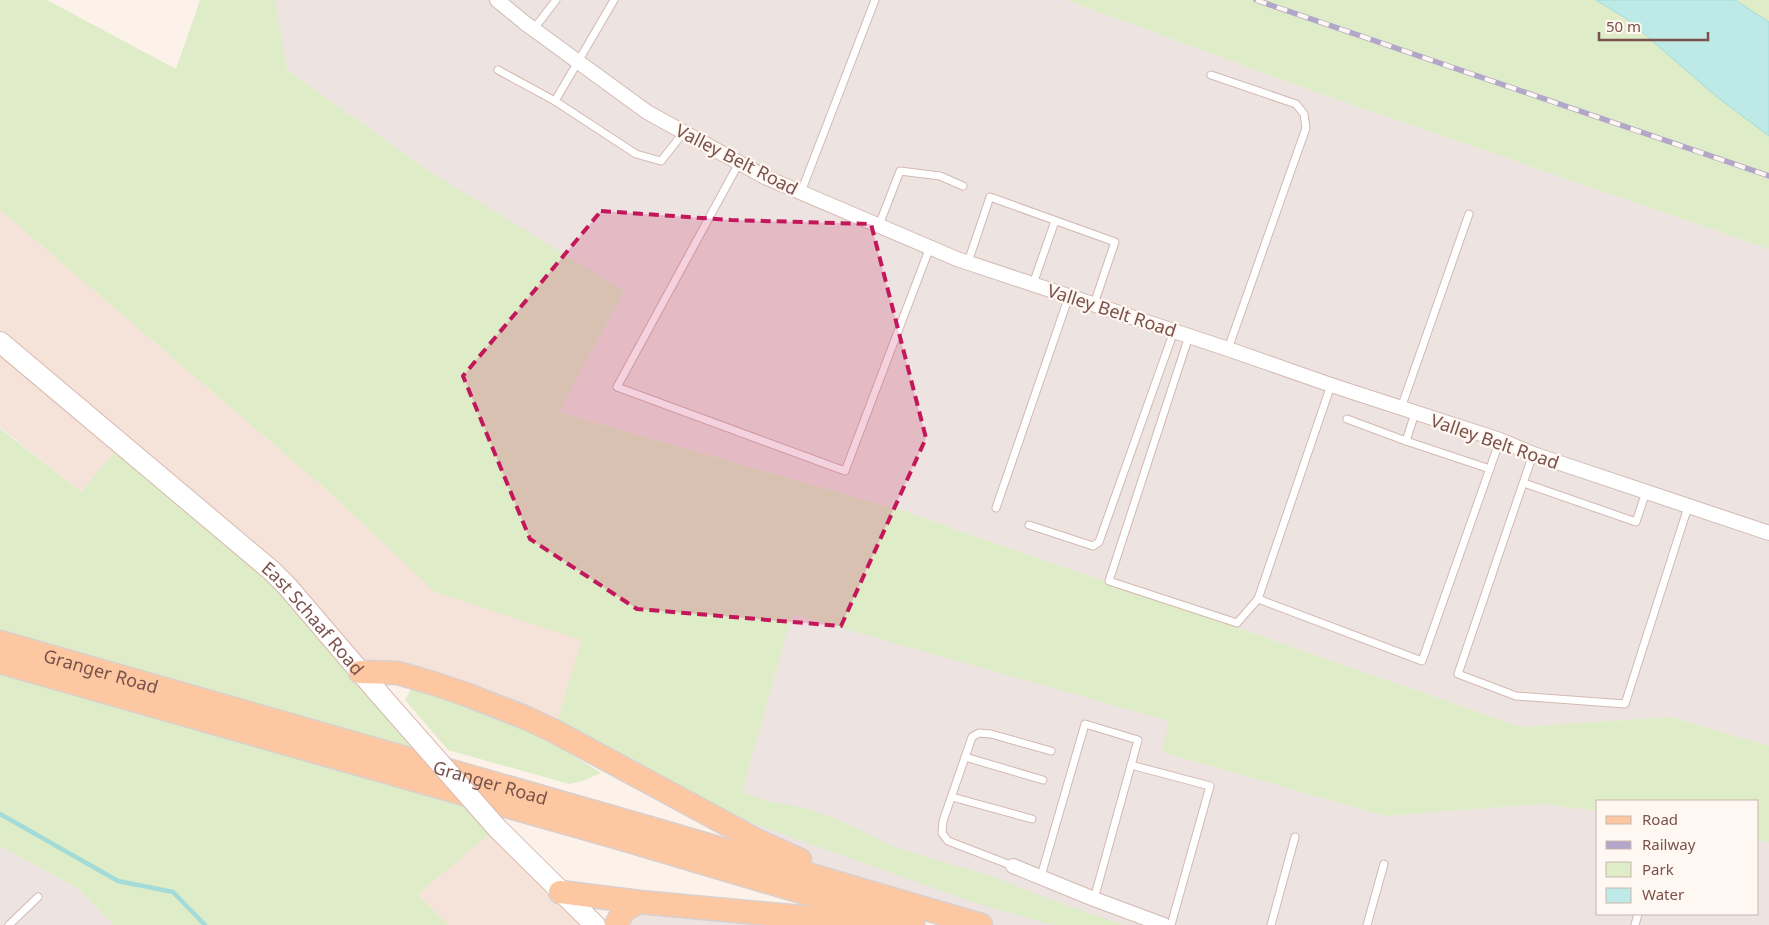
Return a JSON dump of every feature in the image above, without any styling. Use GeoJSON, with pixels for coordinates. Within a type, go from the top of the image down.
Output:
{"type":"FeatureCollection","features":[{"type":"Feature","properties":{"kind":"main road","name":"Granger Road"},"geometry":{"type":"LineString","coordinates":[[0,642],[640,825],[981,925]]}},
{"type":"Feature","properties":{"kind":"main road","name":"Granger Road"},"geometry":{"type":"LineString","coordinates":[[0,662],[619,838],[913,925]]}},
{"type":"Feature","properties":{"kind":"main road"},"geometry":{"type":"LineString","coordinates":[[360,672],[398,673],[465,694],[524,717],[758,841],[893,900]]}},
{"type":"Feature","properties":{"kind":"main road"},"geometry":{"type":"LineString","coordinates":[[560,892],[639,902],[871,925]]}},
{"type":"Feature","properties":{"kind":"main road"},"geometry":{"type":"LineString","coordinates":[[616,925],[624,910],[639,902]]}},
{"type":"Feature","properties":{"kind":"street","name":"Valley Belt Road"},"geometry":{"type":"LineString","coordinates":[[497,0],[533,30],[647,112],[765,177],[879,226],[968,262],[1330,385],[1500,440],[1533,454],[1769,534]]}},
{"type":"Feature","properties":{"kind":"street","name":"East Schaaf Road"},"geometry":{"type":"LineString","coordinates":[[0,342],[272,571],[497,828],[595,925]]}},
{"type":"Feature","properties":{"kind":"street"},"geometry":{"type":"LineString","coordinates":[[1014,866],[1164,925]]}},
{"type":"Feature","properties":{"kind":"lane"},"geometry":{"type":"LineString","coordinates":[[533,30],[556,0]]}},
{"type":"Feature","properties":{"kind":"lane"},"geometry":{"type":"LineString","coordinates":[[555,102],[614,0]]}},
{"type":"Feature","properties":{"kind":"lane"},"geometry":{"type":"LineString","coordinates":[[801,192],[875,0]]}},
{"type":"Feature","properties":{"kind":"lane"},"geometry":{"type":"LineString","coordinates":[[498,70],[555,102],[636,154],[661,161],[684,132]]}},
{"type":"Feature","properties":{"kind":"lane"},"geometry":{"type":"LineString","coordinates":[[1211,75],[1296,104],[1304,114],[1306,128],[1228,349]]}},
{"type":"Feature","properties":{"kind":"lane"},"geometry":{"type":"LineString","coordinates":[[739,163],[617,387],[845,471],[930,247]]}},
{"type":"Feature","properties":{"kind":"lane"},"geometry":{"type":"LineString","coordinates":[[879,226],[900,171],[940,176],[964,186]]}},
{"type":"Feature","properties":{"kind":"lane"},"geometry":{"type":"LineString","coordinates":[[968,262],[990,197],[1115,242],[1094,304]]}},
{"type":"Feature","properties":{"kind":"lane"},"geometry":{"type":"LineString","coordinates":[[1401,408],[1469,214]]}},
{"type":"Feature","properties":{"kind":"lane"},"geometry":{"type":"LineString","coordinates":[[1033,284],[1054,221]]}},
{"type":"Feature","properties":{"kind":"lane"},"geometry":{"type":"LineString","coordinates":[[996,508],[1069,296]]}},
{"type":"Feature","properties":{"kind":"lane"},"geometry":{"type":"LineString","coordinates":[[1029,525],[1093,546],[1099,542],[1174,331]]}},
{"type":"Feature","properties":{"kind":"lane"},"geometry":{"type":"LineString","coordinates":[[1189,336],[1109,580],[1237,623],[1258,599],[1330,385]]}},
{"type":"Feature","properties":{"kind":"lane"},"geometry":{"type":"LineString","coordinates":[[1406,441],[1415,413]]}},
{"type":"Feature","properties":{"kind":"lane"},"geometry":{"type":"LineString","coordinates":[[1347,419],[1490,469]]}},
{"type":"Feature","properties":{"kind":"lane"},"geometry":{"type":"LineString","coordinates":[[1258,599],[1422,661],[1500,440]]}},
{"type":"Feature","properties":{"kind":"lane"},"geometry":{"type":"LineString","coordinates":[[1533,454],[1458,674],[1516,696],[1625,704],[1688,507]]}},
{"type":"Feature","properties":{"kind":"lane"},"geometry":{"type":"LineString","coordinates":[[1524,483],[1636,522],[1646,492]]}},
{"type":"Feature","properties":{"kind":"lane"},"geometry":{"type":"LineString","coordinates":[[1041,876],[1085,724],[1138,740],[1094,899]]}},
{"type":"Feature","properties":{"kind":"lane"},"geometry":{"type":"LineString","coordinates":[[1014,866],[948,841],[942,833],[943,821],[972,738],[979,733],[991,734],[1051,751]]}},
{"type":"Feature","properties":{"kind":"lane"},"geometry":{"type":"LineString","coordinates":[[965,757],[1043,780]]}},
{"type":"Feature","properties":{"kind":"lane"},"geometry":{"type":"LineString","coordinates":[[1131,765],[1210,786],[1171,925]]}},
{"type":"Feature","properties":{"kind":"lane"},"geometry":{"type":"LineString","coordinates":[[952,797],[1032,819]]}},
{"type":"Feature","properties":{"kind":"lane"},"geometry":{"type":"LineString","coordinates":[[1271,925],[1295,837]]}},
{"type":"Feature","properties":{"kind":"lane"},"geometry":{"type":"LineString","coordinates":[[1367,925],[1384,864]]}},
{"type":"Feature","properties":{"kind":"lane"},"geometry":{"type":"LineString","coordinates":[[9,925],[38,898]]}},
{"type":"Feature","properties":{"kind":"highlighted area"},"geometry":{"type":"Polygon","coordinates":[[[601,211],[731,220],[871,224],[926,438],[841,626],[637,609],[530,539],[463,376],[601,211]]]}},
{"type":"Feature","properties":{"kind":"shaded area"},"geometry":{"type":"Polygon","coordinates":[[[272,0],[1066,0],[1307,89],[1769,249],[1769,746],[1671,717],[1521,727],[900,510],[559,412],[429,171],[287,70],[272,0]]]}},
{"type":"Feature","properties":{"kind":"shaded area"},"geometry":{"type":"Polygon","coordinates":[[[0,210],[328,491],[435,592],[583,640],[554,731],[360,672],[121,444],[81,492],[0,427],[0,210]]]}},
{"type":"Feature","properties":{"kind":"shaded area"},"geometry":{"type":"Polygon","coordinates":[[[792,613],[1170,721],[1163,752],[1385,816],[1541,804],[1596,811],[1596,915],[1759,915],[1759,840],[1769,843],[1769,925],[981,925],[893,900],[787,855],[732,827],[792,613]]]}},
{"type":"Feature","properties":{"kind":"shaded area"},"geometry":{"type":"Polygon","coordinates":[[[497,828],[595,925],[448,925],[418,894],[497,828]]]}},
{"type":"Feature","properties":{"kind":"shaded area"},"geometry":{"type":"Polygon","coordinates":[[[0,846],[79,889],[113,925],[0,925],[0,846]]]}},
{"type":"Feature","properties":{"kind":"shaded area"},"geometry":{"type":"Polygon","coordinates":[[[624,910],[851,925],[616,925],[624,910]]]}},
{"type":"Feature","properties":{"kind":"green space"},"geometry":{"type":"Polygon","coordinates":[[[0,0],[47,0],[176,69],[200,0],[275,0],[287,70],[429,171],[624,291],[559,412],[900,510],[1521,727],[1671,717],[1769,746],[1769,843],[1759,840],[1759,800],[1596,800],[1596,811],[1541,804],[1385,816],[1162,752],[1169,721],[792,614],[742,792],[771,802],[805,808],[839,820],[897,848],[994,877],[1038,895],[1123,925],[1052,925],[976,903],[735,817],[554,731],[582,640],[435,592],[328,491],[0,210],[0,0]]]}},
{"type":"Feature","properties":{"kind":"green space"},"geometry":{"type":"Polygon","coordinates":[[[1066,0],[1596,0],[1627,19],[1717,97],[1769,136],[1769,249],[1307,89],[1066,0]]]}},
{"type":"Feature","properties":{"kind":"green space"},"geometry":{"type":"Polygon","coordinates":[[[1769,0],[1769,22],[1736,1],[1769,0]]]}},
{"type":"Feature","properties":{"kind":"green space"},"geometry":{"type":"Polygon","coordinates":[[[0,428],[81,492],[121,444],[272,571],[444,769],[0,642],[0,428]]]}},
{"type":"Feature","properties":{"kind":"green space"},"geometry":{"type":"Polygon","coordinates":[[[0,662],[466,793],[497,828],[418,894],[448,925],[113,925],[79,889],[0,846],[0,662]]]}},
{"type":"Feature","properties":{"kind":"green space"},"geometry":{"type":"Polygon","coordinates":[[[411,689],[437,693],[503,720],[564,750],[601,773],[583,781],[569,784],[448,750],[405,700],[411,689]]]}},
{"type":"Feature","properties":{"kind":"water"},"geometry":{"type":"Polygon","coordinates":[[[1596,0],[1735,0],[1769,22],[1769,136],[1717,97],[1627,19],[1596,0]]]}},
{"type":"Feature","properties":{"kind":"waterway"},"geometry":{"type":"LineString","coordinates":[[0,814],[118,881],[173,892],[205,925]]}},
{"type":"Feature","properties":{"kind":"railway"},"geometry":{"type":"LineString","coordinates":[[1256,0],[1769,176]]}}]}
